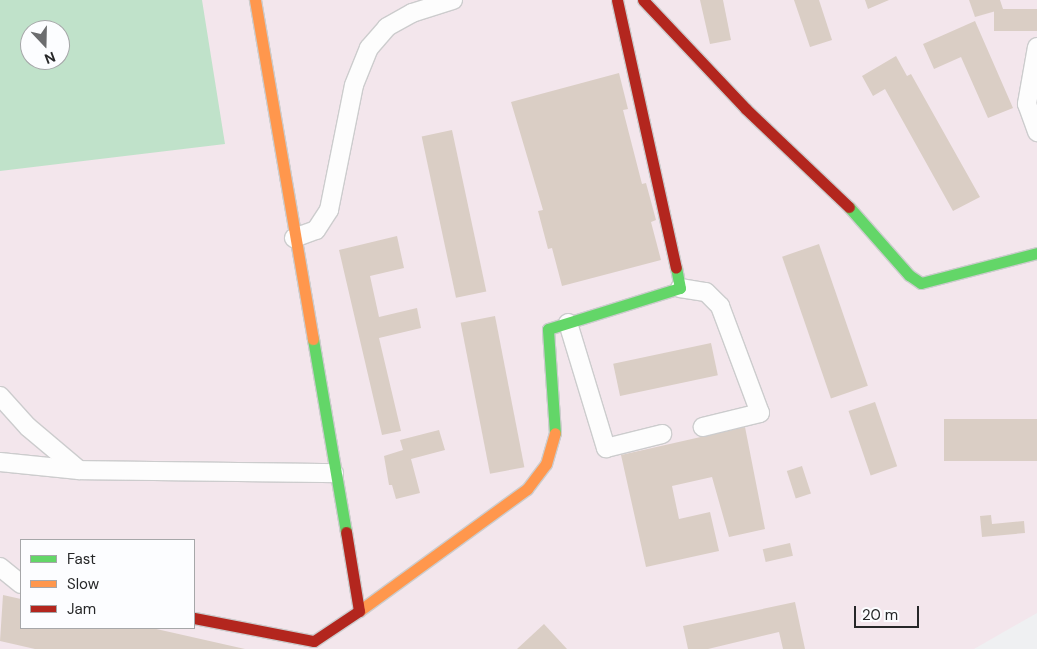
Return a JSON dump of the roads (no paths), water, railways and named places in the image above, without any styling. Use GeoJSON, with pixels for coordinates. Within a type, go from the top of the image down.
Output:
{"type":"FeatureCollection","features":[{"type":"Feature","properties":{"kind":"street"},"geometry":{"type":"LineString","coordinates":[[255,0],[359,611]]}},
{"type":"Feature","properties":{"kind":"street"},"geometry":{"type":"LineString","coordinates":[[294,238],[316,230],[329,210],[350,104],[369,48],[387,27],[412,13],[453,0]]}},
{"type":"Feature","properties":{"kind":"street"},"geometry":{"type":"LineString","coordinates":[[617,0],[680,288]]}},
{"type":"Feature","properties":{"kind":"street"},"geometry":{"type":"LineString","coordinates":[[643,0],[746,109],[856,213],[909,275],[921,282],[1037,253]]}},
{"type":"Feature","properties":{"kind":"street"},"geometry":{"type":"LineString","coordinates":[[1037,47],[1027,104],[1037,132]]}},
{"type":"Feature","properties":{"kind":"street"},"geometry":{"type":"LineString","coordinates":[[195,618],[314,640],[359,611],[527,489],[546,464],[555,440],[548,329],[680,288],[706,292],[720,306],[760,413],[703,427]]}},
{"type":"Feature","properties":{"kind":"street"},"geometry":{"type":"LineString","coordinates":[[568,323],[606,448],[662,434]]}},
{"type":"Feature","properties":{"kind":"street"},"geometry":{"type":"LineString","coordinates":[[0,396],[28,427],[79,470]]}},
{"type":"Feature","properties":{"kind":"street"},"geometry":{"type":"LineString","coordinates":[[0,462],[79,470],[334,473]]}},
{"type":"Feature","properties":{"kind":"street"},"geometry":{"type":"LineString","coordinates":[[0,567],[20,583]]}}]}
